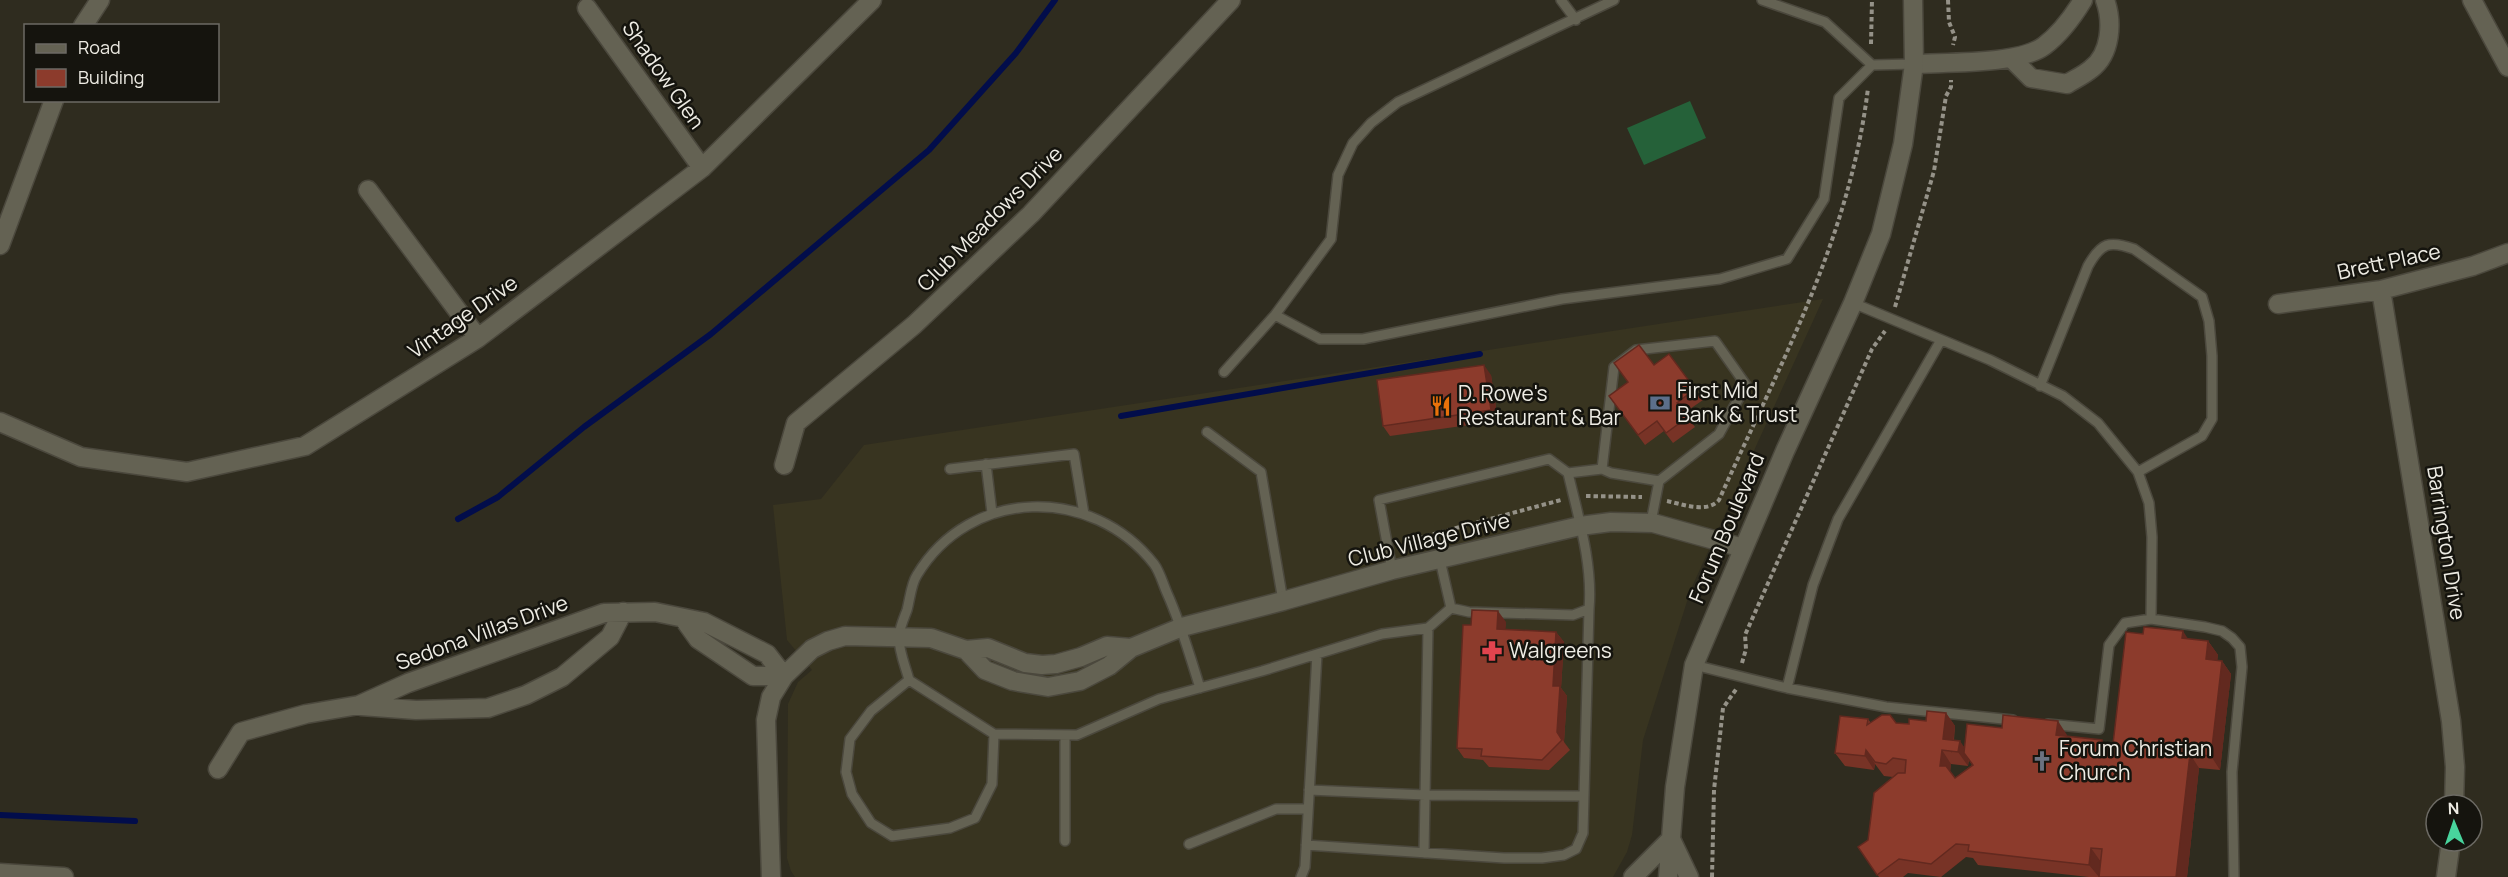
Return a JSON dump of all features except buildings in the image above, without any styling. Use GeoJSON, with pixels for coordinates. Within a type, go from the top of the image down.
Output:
{"type":"FeatureCollection","features":[{"type":"Feature","properties":{"kind":"street"},"geometry":{"type":"LineString","coordinates":[[84,24],[100,0]]}},
{"type":"Feature","properties":{"kind":"street","name":"Vintage Drive"},"geometry":{"type":"LineString","coordinates":[[0,422],[81,457],[187,472],[305,446],[478,338],[702,168],[872,0]]}},
{"type":"Feature","properties":{"kind":"street","name":"Club Meadows Drive"},"geometry":{"type":"LineString","coordinates":[[784,465],[796,423],[914,325],[1030,214],[1231,0]]}},
{"type":"Feature","properties":{"kind":"street","name":"Forum Boulevard"},"geometry":{"type":"LineString","coordinates":[[1668,877],[1681,741],[1694,665],[1881,234],[1903,144],[1914,64],[1912,0]]}},
{"type":"Feature","properties":{"kind":"street"},"geometry":{"type":"LineString","coordinates":[[1914,64],[2012,59],[2042,48],[2070,21],[2083,0]]}},
{"type":"Feature","properties":{"kind":"street"},"geometry":{"type":"LineString","coordinates":[[2012,59],[2031,78],[2067,84],[2093,68],[2107,48],[2109,30],[2105,0]]}},
{"type":"Feature","properties":{"kind":"street"},"geometry":{"type":"LineString","coordinates":[[2472,0],[2508,67]]}},
{"type":"Feature","properties":{"kind":"street","name":"Shadow Glen"},"geometry":{"type":"LineString","coordinates":[[587,8],[702,168]]}},
{"type":"Feature","properties":{"kind":"street"},"geometry":{"type":"LineString","coordinates":[[0,245],[53,102]]}},
{"type":"Feature","properties":{"kind":"street"},"geometry":{"type":"LineString","coordinates":[[368,190],[478,338]]}},
{"type":"Feature","properties":{"kind":"street","name":"Brett Place"},"geometry":{"type":"LineString","coordinates":[[2278,304],[2381,290],[2473,266],[2508,253]]}},
{"type":"Feature","properties":{"kind":"street","name":"Barrington Drive"},"geometry":{"type":"LineString","coordinates":[[2381,290],[2451,721],[2455,767],[2454,793]]}},
{"type":"Feature","properties":{"kind":"street","name":"Club Village Drive"},"geometry":{"type":"LineString","coordinates":[[771,877],[766,720],[771,696],[784,676],[812,649],[828,641],[845,636],[931,638],[966,650],[985,670],[1013,681],[1048,687],[1080,681],[1109,666],[1131,648],[1182,627],[1283,602],[1392,570],[1580,526],[1611,522],[1651,522],[1743,548]]}},
{"type":"Feature","properties":{"kind":"street","name":"Sedona Villas Drive"},"geometry":{"type":"LineString","coordinates":[[359,705],[416,710],[488,708],[526,695],[562,677],[610,637],[623,612]]}},
{"type":"Feature","properties":{"kind":"street","name":"Sedona Villas Drive"},"geometry":{"type":"LineString","coordinates":[[218,769],[241,732],[306,714],[359,705],[408,683],[604,613],[655,612],[704,622],[767,654],[784,676]]}},
{"type":"Feature","properties":{"kind":"street"},"geometry":{"type":"LineString","coordinates":[[683,618],[698,639],[753,676],[784,676]]}},
{"type":"Feature","properties":{"kind":"street"},"geometry":{"type":"LineString","coordinates":[[1633,877],[1671,839],[1689,877]]}},
{"type":"Feature","properties":{"kind":"street"},"geometry":{"type":"LineString","coordinates":[[2446,877],[2449,853]]}},
{"type":"Feature","properties":{"kind":"street"},"geometry":{"type":"LineString","coordinates":[[0,873],[64,877]]}},
{"type":"Feature","properties":{"kind":"lane"},"geometry":{"type":"LineString","coordinates":[[1561,0],[1576,20]]}},
{"type":"Feature","properties":{"kind":"lane"},"geometry":{"type":"LineString","coordinates":[[1224,372],[1275,315],[1331,239],[1338,175],[1353,143],[1371,123],[1398,102],[1576,20],[1614,0]]}},
{"type":"Feature","properties":{"kind":"lane"},"geometry":{"type":"LineString","coordinates":[[1762,0],[1825,22],[1872,65]]}},
{"type":"Feature","properties":{"kind":"lane"},"geometry":{"type":"LineString","coordinates":[[1275,315],[1320,339],[1363,339],[1562,299],[1720,279],[1787,259],[1824,199],[1839,98],[1872,65],[1914,64]]}},
{"type":"Feature","properties":{"kind":"lane"},"geometry":{"type":"LineString","coordinates":[[2040,386],[2088,266],[2097,251],[2104,246],[2122,245],[2134,249],[2202,297],[2209,321],[2212,418],[2202,436],[2138,472]]}},
{"type":"Feature","properties":{"kind":"lane"},"geometry":{"type":"LineString","coordinates":[[1853,303],[1990,360],[2063,396],[2098,423],[2138,472],[2149,503],[2152,537],[2151,619]]}},
{"type":"Feature","properties":{"kind":"lane"},"geometry":{"type":"LineString","coordinates":[[1786,688],[1813,585],[1838,519],[1941,340]]}},
{"type":"Feature","properties":{"kind":"lane"},"geometry":{"type":"LineString","coordinates":[[1602,469],[1614,367],[1636,350],[1715,341],[1746,385],[1719,434],[1659,481],[1651,522]]}},
{"type":"Feature","properties":{"kind":"lane"},"geometry":{"type":"LineString","coordinates":[[1207,432],[1262,472],[1283,602]]}},
{"type":"Feature","properties":{"kind":"lane"},"geometry":{"type":"LineString","coordinates":[[951,469],[1074,454],[1084,514]]}},
{"type":"Feature","properties":{"kind":"lane"},"geometry":{"type":"LineString","coordinates":[[1306,845],[1504,858],[1563,855],[1576,849],[1583,833],[1589,609],[1580,526],[1568,473],[1549,459],[1379,500],[1392,570]]}},
{"type":"Feature","properties":{"kind":"lane"},"geometry":{"type":"LineString","coordinates":[[986,464],[993,513]]}},
{"type":"Feature","properties":{"kind":"lane"},"geometry":{"type":"LineString","coordinates":[[1568,473],[1602,469],[1611,473],[1659,481]]}},
{"type":"Feature","properties":{"kind":"lane"},"geometry":{"type":"LineString","coordinates":[[1200,688],[1182,627],[1155,566],[1119,532],[1084,514],[1052,507],[1022,508],[993,513],[974,520],[949,537],[930,557],[916,577],[899,638],[909,680],[994,734],[1077,735],[1159,699],[1200,688],[1317,654],[1382,634],[1428,628],[1450,608]]}},
{"type":"Feature","properties":{"kind":"lane"},"geometry":{"type":"LineString","coordinates":[[1440,560],[1450,608]]}},
{"type":"Feature","properties":{"kind":"lane"},"geometry":{"type":"LineString","coordinates":[[1450,608],[1469,612],[1573,615],[1589,609]]}},
{"type":"Feature","properties":{"kind":"lane"},"geometry":{"type":"LineString","coordinates":[[2036,722],[2099,729],[2109,645],[2125,623],[2151,619],[2222,631],[2232,638],[2240,647],[2242,667],[2232,772],[2234,877]]}},
{"type":"Feature","properties":{"kind":"lane"},"geometry":{"type":"LineString","coordinates":[[1424,853],[1428,628]]}},
{"type":"Feature","properties":{"kind":"lane"},"geometry":{"type":"LineString","coordinates":[[1301,877],[1305,867],[1317,654]]}},
{"type":"Feature","properties":{"kind":"lane"},"geometry":{"type":"LineString","coordinates":[[1694,665],[1786,688],[1886,707],[2025,721]]}},
{"type":"Feature","properties":{"kind":"lane"},"geometry":{"type":"LineString","coordinates":[[909,680],[871,711],[850,739],[846,772],[852,794],[871,823],[892,836],[950,828],[975,818],[992,784],[994,734]]}},
{"type":"Feature","properties":{"kind":"lane"},"geometry":{"type":"LineString","coordinates":[[1065,735],[1065,841]]}},
{"type":"Feature","properties":{"kind":"lane"},"geometry":{"type":"LineString","coordinates":[[1309,790],[1425,795],[1583,796]]}},
{"type":"Feature","properties":{"kind":"lane"},"geometry":{"type":"LineString","coordinates":[[1189,844],[1276,809],[1308,809]]}},
{"type":"Feature","properties":{"kind":"lane"},"geometry":{"type":"LineString","coordinates":[[1305,867],[1309,877]]}},
{"type":"Feature","properties":{"kind":"path"},"geometry":{"type":"LineString","coordinates":[[1712,877],[1714,790],[1723,708],[1736,692],[1746,649],[1745,635],[1872,349],[1883,336],[1899,296],[1902,277],[1934,171],[1946,96],[1951,87],[1955,37],[1949,22],[1948,0]]}},
{"type":"Feature","properties":{"kind":"shaded area"},"geometry":{"type":"Polygon","coordinates":[[[1823,299],[1691,589],[1643,740],[1632,835],[1627,852],[1613,877],[795,877],[791,871],[787,858],[788,704],[798,682],[812,670],[787,640],[773,505],[821,499],[864,445],[1823,299]]]}},
{"type":"Feature","properties":{"kind":"green space"},"geometry":{"type":"Polygon","coordinates":[[[1690,101],[1706,138],[1644,165],[1627,128],[1690,101]]]}},
{"type":"Feature","properties":{"kind":"waterway"},"geometry":{"type":"LineString","coordinates":[[458,519],[498,497],[584,427],[711,334],[929,150],[1016,53],[1055,0]]}},
{"type":"Feature","properties":{"kind":"waterway"},"geometry":{"type":"LineString","coordinates":[[1121,416],[1480,354]]}},
{"type":"Feature","properties":{"kind":"waterway"},"geometry":{"type":"LineString","coordinates":[[0,815],[135,821]]}},
{"type":"Feature","properties":{"kind":"place","name":"First Mid Bank & Trust"},"geometry":{"type":"Point","coordinates":[1660,403]}},
{"type":"Feature","properties":{"kind":"place","name":"D. Rowe's Restaurant & Bar"},"geometry":{"type":"Point","coordinates":[1441,406]}},
{"type":"Feature","properties":{"kind":"place","name":"Walgreens"},"geometry":{"type":"Point","coordinates":[1492,651]}},
{"type":"Feature","properties":{"kind":"place","name":"Forum Christian Church"},"geometry":{"type":"Point","coordinates":[2042,761]}}]}
